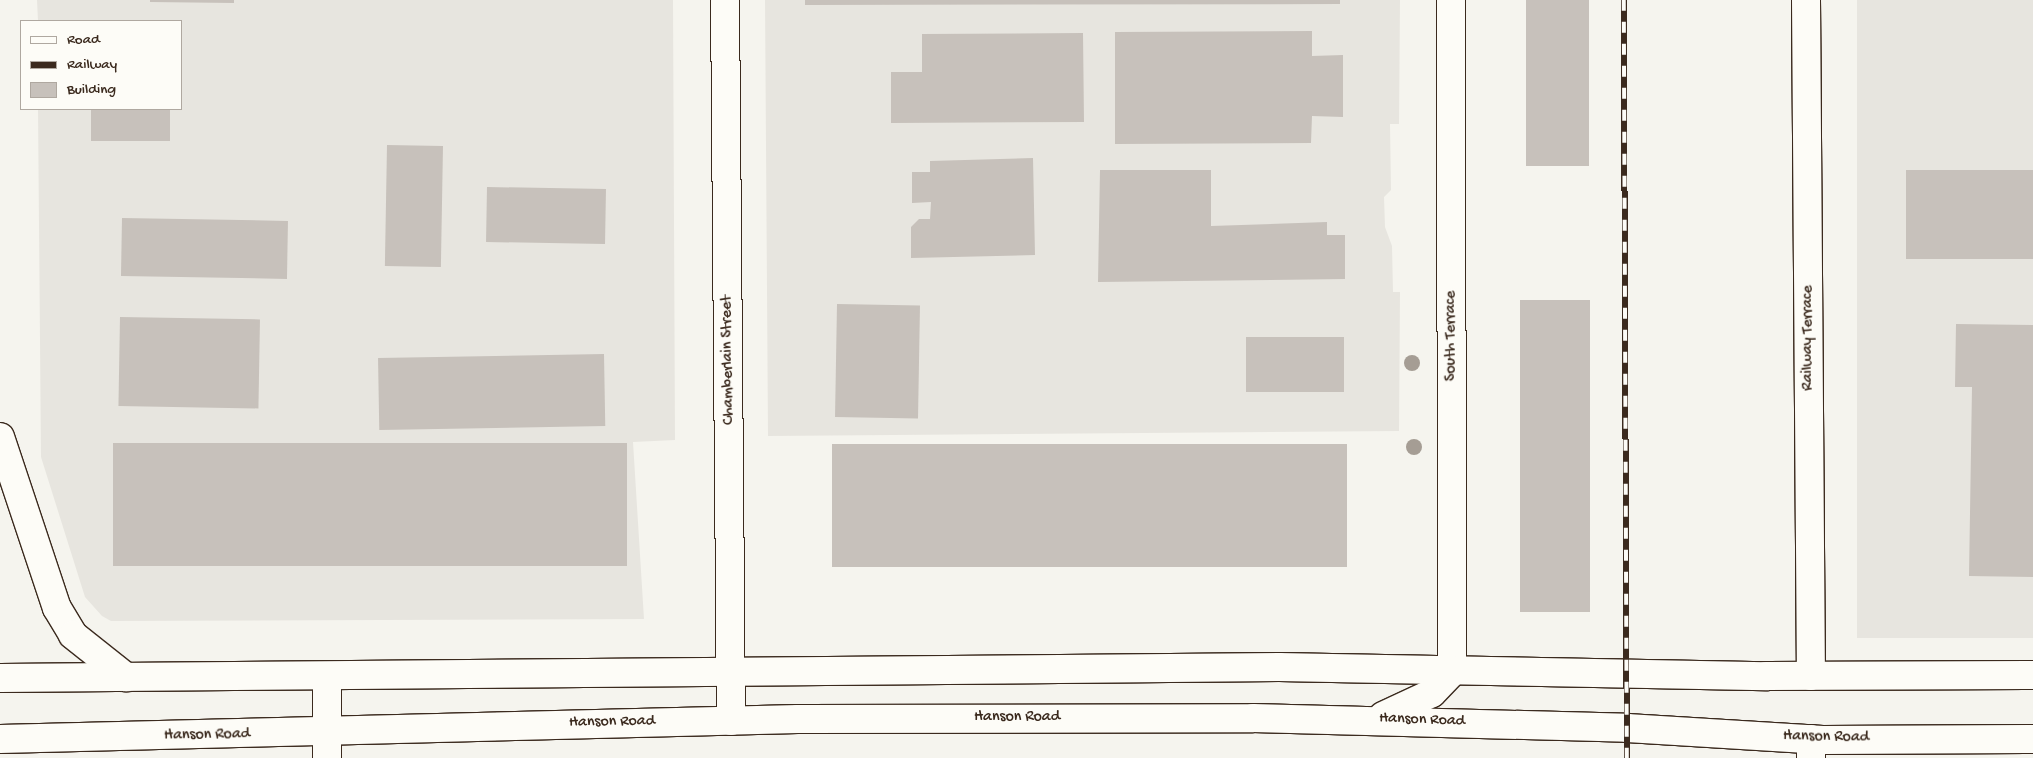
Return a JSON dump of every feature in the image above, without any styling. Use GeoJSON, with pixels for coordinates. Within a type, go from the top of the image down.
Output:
{"type":"FeatureCollection","features":[{"type":"Feature","properties":{"kind":"main road","name":"Chamberlain Street"},"geometry":{"type":"LineString","coordinates":[[725,0],[731,721]]}},
{"type":"Feature","properties":{"kind":"main road","name":"South Terrace"},"geometry":{"type":"LineString","coordinates":[[1451,0],[1452,672]]}},
{"type":"Feature","properties":{"kind":"main road","name":"Railway Terrace"},"geometry":{"type":"LineString","coordinates":[[1806,0],[1811,676]]}},
{"type":"Feature","properties":{"kind":"main road"},"geometry":{"type":"LineString","coordinates":[[0,438],[57,608],[73,635],[126,677]]}},
{"type":"Feature","properties":{"kind":"main road"},"geometry":{"type":"LineString","coordinates":[[0,678],[327,678],[732,670],[1279,668],[1811,676],[2033,675]]}},
{"type":"Feature","properties":{"kind":"main road"},"geometry":{"type":"LineString","coordinates":[[1376,719],[1432,693],[1452,672]]}},
{"type":"Feature","properties":{"kind":"main road"},"geometry":{"type":"LineString","coordinates":[[327,678],[327,746]]}},
{"type":"Feature","properties":{"kind":"main road","name":"Hanson Road"},"geometry":{"type":"LineString","coordinates":[[0,738],[327,746],[525,724],[731,721],[1376,719],[1811,749],[2033,739]]}},
{"type":"Feature","properties":{"kind":"shaded area"},"geometry":{"type":"Polygon","coordinates":[[[37,0],[673,0],[675,440],[633,442],[644,619],[111,621],[102,616],[85,597],[41,457],[38,110],[182,110],[182,20],[38,20],[37,0]]]}},
{"type":"Feature","properties":{"kind":"shaded area"},"geometry":{"type":"Polygon","coordinates":[[[765,0],[1400,0],[1399,124],[1390,124],[1391,190],[1384,197],[1385,227],[1392,246],[1393,292],[1400,292],[1399,431],[768,436],[765,0]]]}},
{"type":"Feature","properties":{"kind":"shaded area"},"geometry":{"type":"Polygon","coordinates":[[[1857,0],[2033,0],[2033,638],[1857,638],[1857,0]]]}},
{"type":"Feature","properties":{"kind":"building"},"geometry":{"type":"Polygon","coordinates":[[[150,0],[234,0],[234,3],[150,2],[150,0]]]}},
{"type":"Feature","properties":{"kind":"building"},"geometry":{"type":"Polygon","coordinates":[[[805,0],[1340,0],[1340,4],[805,5],[805,0]]]}},
{"type":"Feature","properties":{"kind":"building"},"geometry":{"type":"Polygon","coordinates":[[[1526,0],[1589,0],[1589,166],[1526,166],[1526,0]]]}},
{"type":"Feature","properties":{"kind":"building"},"geometry":{"type":"Polygon","coordinates":[[[1312,31],[1312,56],[1343,55],[1343,117],[1312,116],[1311,143],[1115,144],[1115,32],[1312,31]]]}},
{"type":"Feature","properties":{"kind":"building"},"geometry":{"type":"Polygon","coordinates":[[[1083,33],[1084,122],[891,123],[891,72],[922,72],[922,34],[1083,33]]]}},
{"type":"Feature","properties":{"kind":"building"},"geometry":{"type":"Polygon","coordinates":[[[91,110],[170,110],[170,141],[91,141],[91,110]]]}},
{"type":"Feature","properties":{"kind":"building"},"geometry":{"type":"Polygon","coordinates":[[[387,145],[443,146],[441,267],[385,266],[387,145]]]}},
{"type":"Feature","properties":{"kind":"building"},"geometry":{"type":"Polygon","coordinates":[[[1033,158],[1035,255],[911,258],[911,227],[919,219],[930,219],[931,202],[912,203],[912,172],[930,172],[930,161],[1033,158]]]}},
{"type":"Feature","properties":{"kind":"building"},"geometry":{"type":"Polygon","coordinates":[[[1100,170],[1211,170],[1211,226],[1327,222],[1327,235],[1345,235],[1345,279],[1098,282],[1100,170]]]}},
{"type":"Feature","properties":{"kind":"building"},"geometry":{"type":"Polygon","coordinates":[[[1906,170],[2033,170],[2033,259],[1906,259],[1906,170]]]}},
{"type":"Feature","properties":{"kind":"building"},"geometry":{"type":"Polygon","coordinates":[[[487,187],[606,189],[605,244],[486,242],[487,187]]]}},
{"type":"Feature","properties":{"kind":"building"},"geometry":{"type":"Polygon","coordinates":[[[122,218],[288,221],[287,279],[121,276],[122,218]]]}},
{"type":"Feature","properties":{"kind":"building"},"geometry":{"type":"Polygon","coordinates":[[[1520,300],[1590,300],[1590,612],[1520,612],[1520,300]]]}},
{"type":"Feature","properties":{"kind":"building"},"geometry":{"type":"Polygon","coordinates":[[[837,304],[920,305],[918,418],[835,417],[837,304]]]}},
{"type":"Feature","properties":{"kind":"building"},"geometry":{"type":"Polygon","coordinates":[[[120,317],[260,319],[258,408],[118,406],[120,317]]]}},
{"type":"Feature","properties":{"kind":"building"},"geometry":{"type":"Polygon","coordinates":[[[1956,324],[2033,325],[2033,577],[1969,576],[1972,387],[1955,387],[1956,324]]]}},
{"type":"Feature","properties":{"kind":"building"},"geometry":{"type":"Polygon","coordinates":[[[1246,337],[1344,337],[1344,392],[1246,392],[1246,337]]]}},
{"type":"Feature","properties":{"kind":"building"},"geometry":{"type":"Polygon","coordinates":[[[604,354],[605,426],[379,430],[378,358],[604,354]]]}},
{"type":"Feature","properties":{"kind":"building"},"geometry":{"type":"Polygon","coordinates":[[[113,443],[627,443],[627,566],[113,566],[113,443]]]}},
{"type":"Feature","properties":{"kind":"building"},"geometry":{"type":"Polygon","coordinates":[[[832,444],[1347,444],[1347,567],[832,567],[832,444]]]}},
{"type":"Feature","properties":{"kind":"railway"},"geometry":{"type":"LineString","coordinates":[[1624,0],[1627,758]]}}]}
